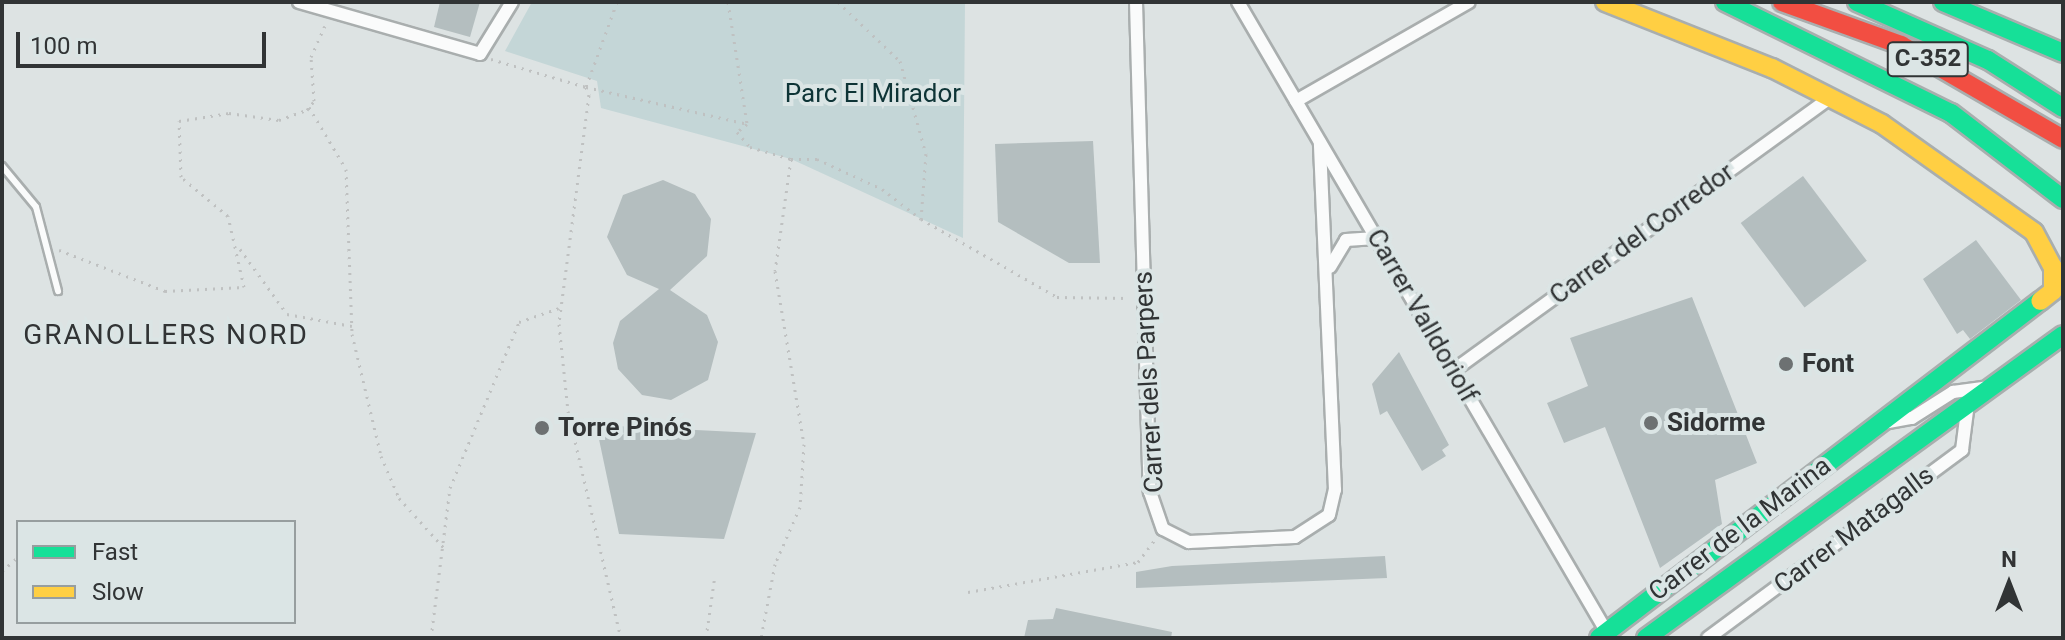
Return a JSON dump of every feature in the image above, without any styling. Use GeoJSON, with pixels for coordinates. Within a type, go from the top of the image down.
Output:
{"type":"FeatureCollection","features":[{"type":"Feature","properties":{"kind":"main road"},"geometry":{"type":"LineString","coordinates":[[1605,2],[1830,98]]}},
{"type":"Feature","properties":{"kind":"main road"},"geometry":{"type":"LineString","coordinates":[[1725,2],[1951,113],[2063,199]]}},
{"type":"Feature","properties":{"kind":"main road","name":"C-352"},"geometry":{"type":"LineString","coordinates":[[1782,2],[1901,45],[2063,139]]}},
{"type":"Feature","properties":{"kind":"main road","name":"C-352"},"geometry":{"type":"LineString","coordinates":[[1857,2],[1988,60],[2063,108]]}},
{"type":"Feature","properties":{"kind":"main road"},"geometry":{"type":"LineString","coordinates":[[1943,2],[2063,53]]}},
{"type":"Feature","properties":{"kind":"main road","name":"Carrer de la Marina"},"geometry":{"type":"LineString","coordinates":[[1602,634],[2053,291],[2053,267],[2034,232],[1882,124],[1830,98]]}},
{"type":"Feature","properties":{"kind":"main road"},"geometry":{"type":"LineString","coordinates":[[1646,638],[2063,335]]}},
{"type":"Feature","properties":{"kind":"street"},"geometry":{"type":"LineString","coordinates":[[299,2],[480,54],[512,2]]}},
{"type":"Feature","properties":{"kind":"street","name":"Carrer dels Parpers"},"geometry":{"type":"LineString","coordinates":[[1136,2],[1150,492],[1163,529],[1189,542],[1295,537],[1329,515],[1335,490],[1329,270],[1320,142]]}},
{"type":"Feature","properties":{"kind":"street","name":"Carrer Valldoriolf"},"geometry":{"type":"LineString","coordinates":[[1238,2],[1454,370],[1602,634]]}},
{"type":"Feature","properties":{"kind":"street"},"geometry":{"type":"LineString","coordinates":[[1296,101],[1469,2]]}},
{"type":"Feature","properties":{"kind":"street","name":"Carrer del Corredor"},"geometry":{"type":"LineString","coordinates":[[1454,370],[1830,98]]}},
{"type":"Feature","properties":{"kind":"street"},"geometry":{"type":"LineString","coordinates":[[1329,270],[1346,240],[1376,238]]}},
{"type":"Feature","properties":{"kind":"street","name":"Carrer de la Marina"},"geometry":{"type":"LineString","coordinates":[[1883,423],[1912,418],[1953,392],[1977,391],[2020,365]]}},
{"type":"Feature","properties":{"kind":"street","name":"Carrer Matagalls"},"geometry":{"type":"LineString","coordinates":[[1708,638],[1962,450],[1968,403]]}},
{"type":"Feature","properties":{"kind":"lane"},"geometry":{"type":"LineString","coordinates":[[2,166],[36,207],[49,245],[58,291]]}},
{"type":"Feature","properties":{"kind":"path"},"geometry":{"type":"LineString","coordinates":[[617,2],[586,87],[559,308],[568,411],[621,638]]}},
{"type":"Feature","properties":{"kind":"path"},"geometry":{"type":"LineString","coordinates":[[728,2],[747,124]]}},
{"type":"Feature","properties":{"kind":"path"},"geometry":{"type":"LineString","coordinates":[[838,2],[900,61],[926,154],[921,219]]}},
{"type":"Feature","properties":{"kind":"path"},"geometry":{"type":"LineString","coordinates":[[328,8],[311,57],[309,107],[346,169],[352,326],[381,456],[399,498],[445,549]]}},
{"type":"Feature","properties":{"kind":"path"},"geometry":{"type":"LineString","coordinates":[[480,54],[586,87],[747,124]]}},
{"type":"Feature","properties":{"kind":"path"},"geometry":{"type":"LineString","coordinates":[[49,245],[165,291],[204,293],[244,287],[238,246],[228,216],[181,177],[179,121],[229,113],[279,120],[309,107]]}},
{"type":"Feature","properties":{"kind":"path"},"geometry":{"type":"LineString","coordinates":[[747,124],[737,132],[750,147],[791,159],[817,159],[882,189],[921,219],[1057,297],[1129,298],[1129,313]]}},
{"type":"Feature","properties":{"kind":"path"},"geometry":{"type":"LineString","coordinates":[[761,638],[775,564],[800,507],[804,444],[775,271],[791,159]]}},
{"type":"Feature","properties":{"kind":"path"},"geometry":{"type":"LineString","coordinates":[[238,246],[287,314],[324,315],[352,326]]}},
{"type":"Feature","properties":{"kind":"path"},"geometry":{"type":"LineString","coordinates":[[431,638],[445,549],[450,488],[517,328],[559,308]]}},
{"type":"Feature","properties":{"kind":"path"},"geometry":{"type":"LineString","coordinates":[[968,592],[1138,562],[1163,529]]}},
{"type":"Feature","properties":{"kind":"path"},"geometry":{"type":"LineString","coordinates":[[706,638],[715,575]]}},
{"type":"Feature","properties":{"kind":"green space","name":"Parc El Mirador"},"geometry":{"type":"Polygon","coordinates":[[[532,2],[965,2],[963,238],[791,159],[601,108],[597,81],[505,51],[532,2]]]}},
{"type":"Feature","properties":{"kind":"building"},"geometry":{"type":"Polygon","coordinates":[[[440,2],[480,2],[470,37],[434,27],[440,2]]]}},
{"type":"Feature","properties":{"kind":"building"},"geometry":{"type":"Polygon","coordinates":[[[1093,141],[1100,263],[1069,263],[998,222],[995,144],[1093,141]]]}},
{"type":"Feature","properties":{"kind":"building"},"geometry":{"type":"Polygon","coordinates":[[[1803,176],[1867,261],[1804,308],[1741,223],[1803,176]]]}},
{"type":"Feature","properties":{"kind":"building"},"geometry":{"type":"Polygon","coordinates":[[[663,180],[695,194],[711,219],[707,256],[670,290],[707,315],[718,342],[708,380],[671,400],[642,395],[618,369],[613,343],[620,321],[659,289],[627,275],[607,237],[623,195],[663,180]]]}},
{"type":"Feature","properties":{"kind":"building"},"geometry":{"type":"Polygon","coordinates":[[[1976,240],[2021,300],[1970,339],[1963,330],[1957,334],[1923,279],[1976,240]]]}},
{"type":"Feature","properties":{"kind":"building"},"geometry":{"type":"Polygon","coordinates":[[[1692,297],[1757,463],[1715,480],[1722,524],[1660,568],[1605,427],[1564,443],[1547,403],[1588,386],[1570,338],[1692,297]]]}},
{"type":"Feature","properties":{"kind":"building"},"geometry":{"type":"Polygon","coordinates":[[[1399,352],[1449,445],[1442,450],[1446,456],[1422,471],[1387,411],[1380,415],[1372,384],[1399,352]]]}},
{"type":"Feature","properties":{"kind":"building"},"geometry":{"type":"Polygon","coordinates":[[[596,425],[756,433],[724,539],[619,534],[596,425]]]}},
{"type":"Feature","properties":{"kind":"building"},"geometry":{"type":"Polygon","coordinates":[[[1385,556],[1387,578],[1136,588],[1136,572],[1172,566],[1385,556]]]}},
{"type":"Feature","properties":{"kind":"building"},"geometry":{"type":"Polygon","coordinates":[[[1056,608],[1172,632],[1171,638],[1024,638],[1028,620],[1053,619],[1056,608]]]}},
{"type":"Feature","properties":{"kind":"traffic: fast"},"geometry":{"type":"LineString","coordinates":[[1725,2],[1951,113],[2063,199]]}},
{"type":"Feature","properties":{"kind":"traffic: fast"},"geometry":{"type":"LineString","coordinates":[[1857,2],[1988,60],[2063,108]]}},
{"type":"Feature","properties":{"kind":"traffic: fast"},"geometry":{"type":"LineString","coordinates":[[1943,2],[2063,53]]}},
{"type":"Feature","properties":{"kind":"traffic: fast"},"geometry":{"type":"LineString","coordinates":[[1599,638],[2040,301]]}},
{"type":"Feature","properties":{"kind":"traffic: fast"},"geometry":{"type":"LineString","coordinates":[[1646,638],[2063,335]]}},
{"type":"Feature","properties":{"kind":"traffic: slow"},"geometry":{"type":"LineString","coordinates":[[1605,2],[1772,68],[1882,124],[2034,232],[2053,267],[2053,291],[2040,301]]}},
{"type":"Feature","properties":{"kind":"traffic: jam"},"geometry":{"type":"LineString","coordinates":[[1782,2],[1901,45],[2063,139]]}},
{"type":"Feature","properties":{"kind":"place","name":"Font"},"geometry":{"type":"Point","coordinates":[1786,364]}},
{"type":"Feature","properties":{"kind":"place","name":"Sidorme"},"geometry":{"type":"Point","coordinates":[1651,423]}},
{"type":"Feature","properties":{"kind":"place","name":"Torre Pinós"},"geometry":{"type":"Point","coordinates":[542,428]}},
{"type":"Feature","properties":{"kind":"district","name":"GRANOLLERS NORD"},"geometry":{"type":"Point","coordinates":[166,335]}}]}
